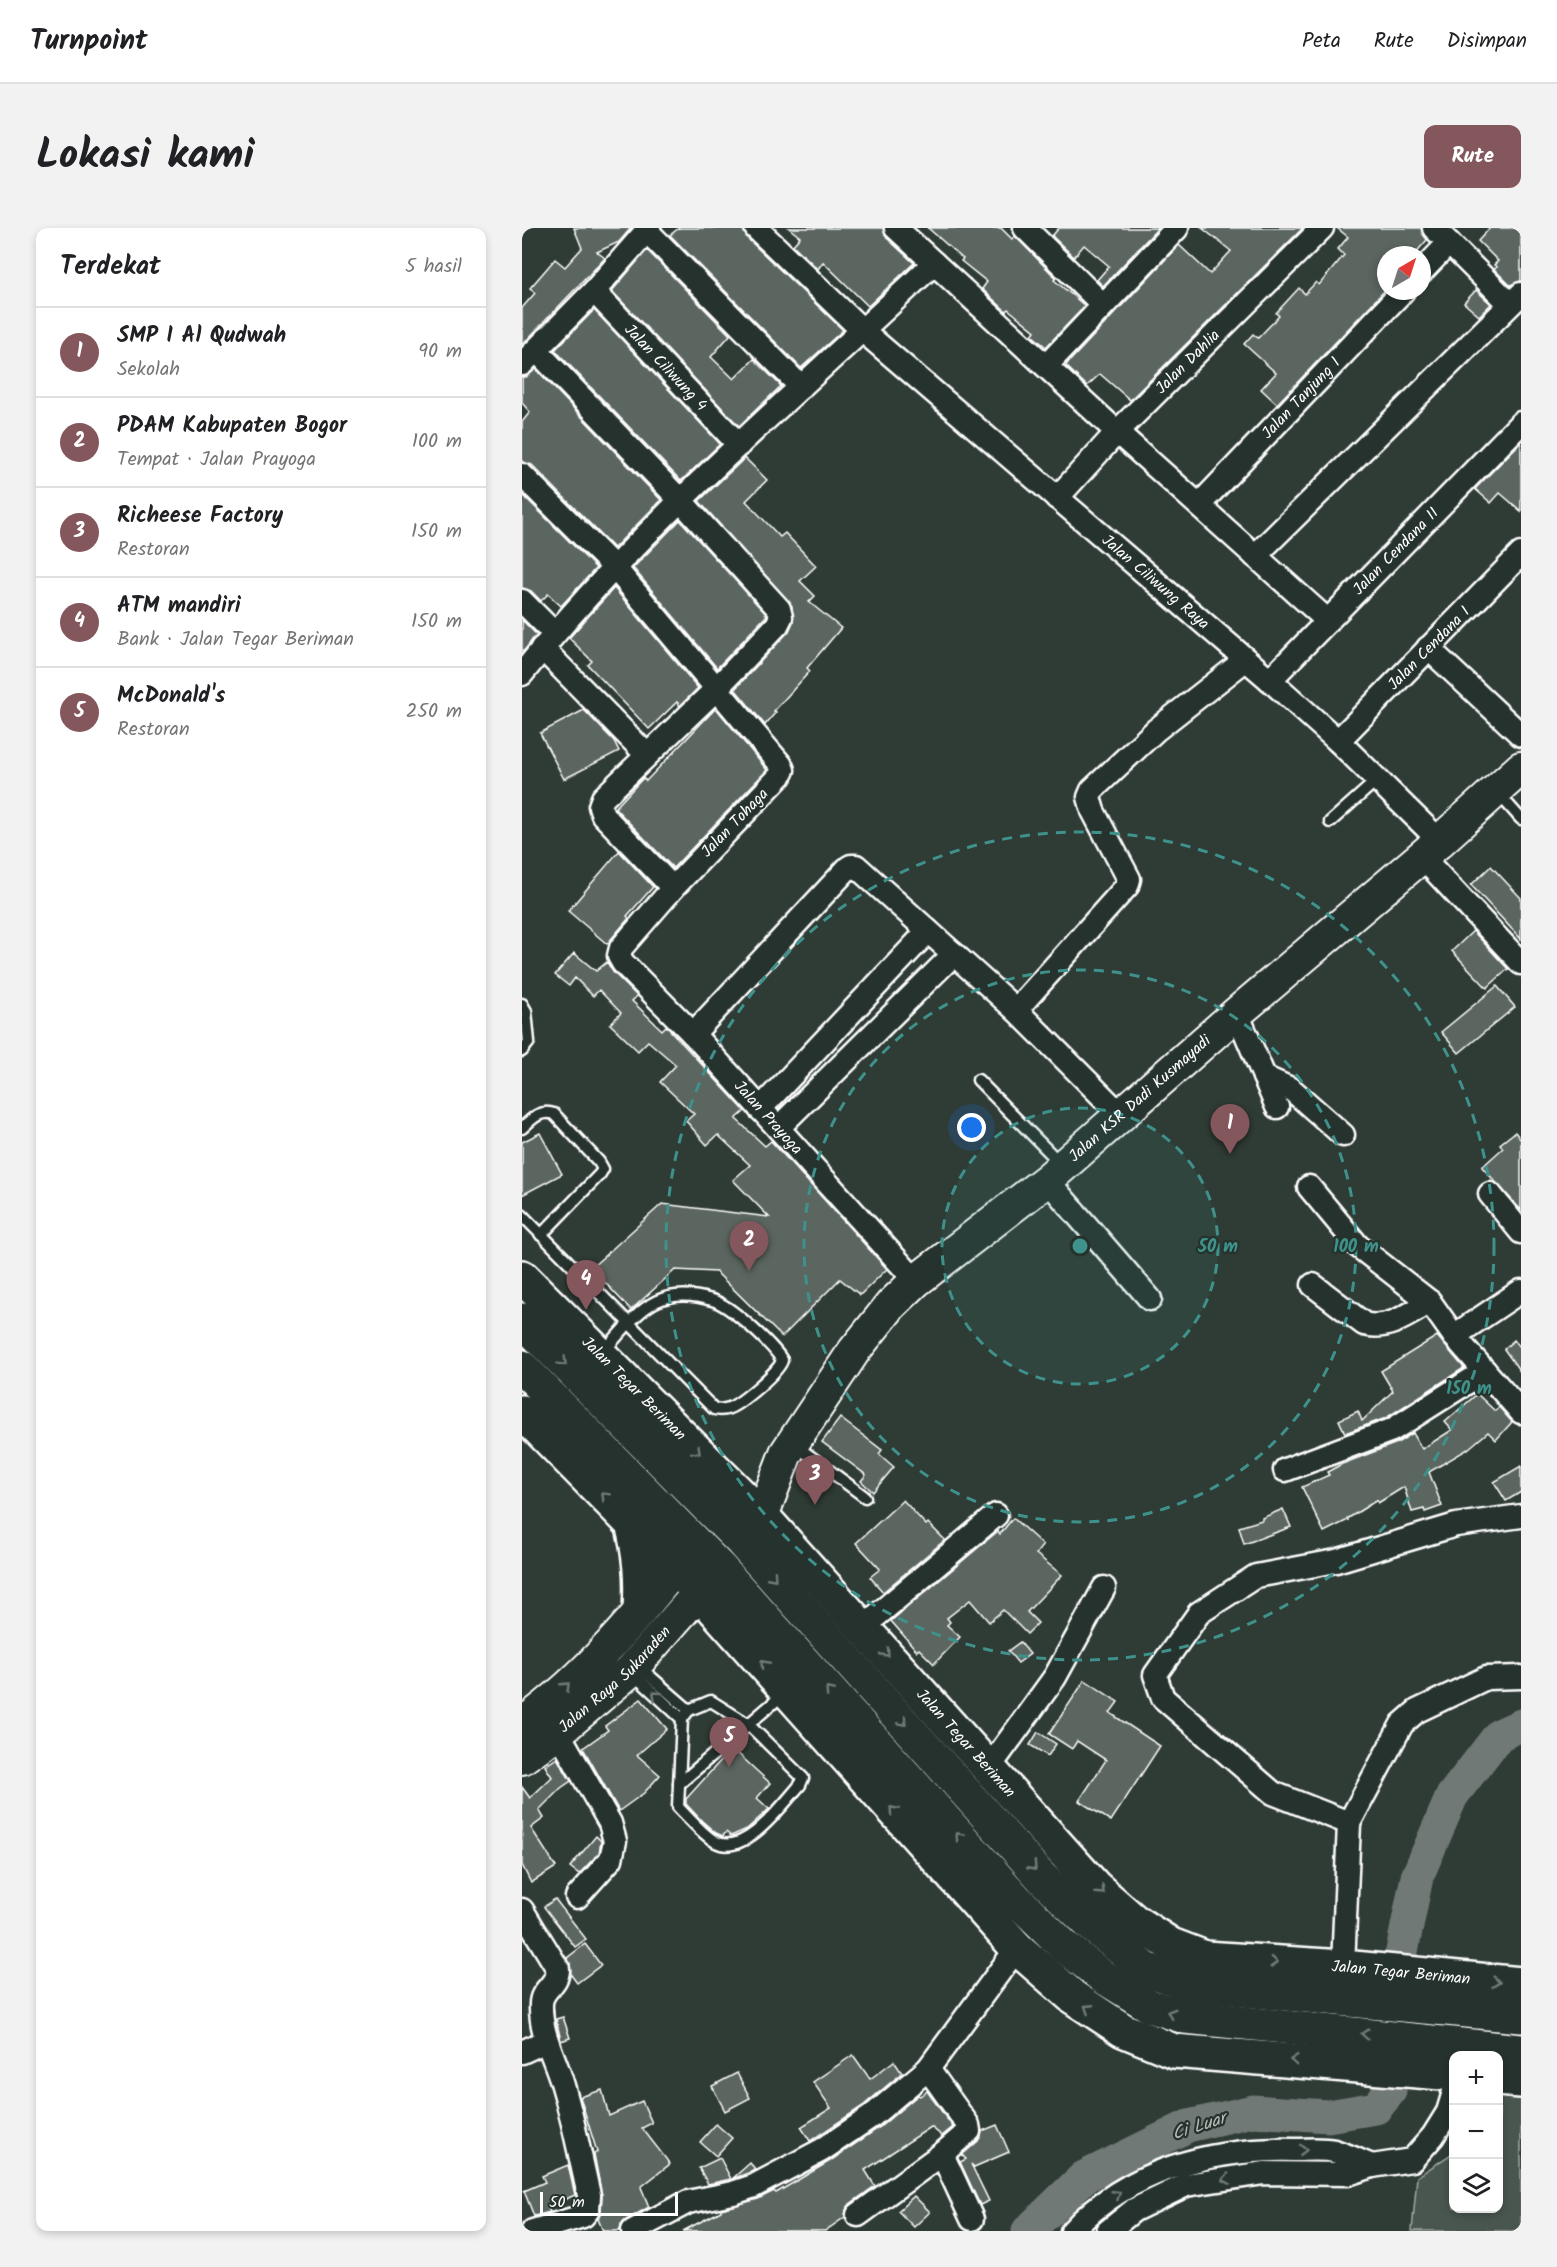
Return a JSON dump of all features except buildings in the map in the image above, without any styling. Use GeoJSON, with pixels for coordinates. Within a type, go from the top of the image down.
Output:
{"type":"FeatureCollection","features":[{"type":"Feature","properties":{"kind":"main road","name":"Jalan KSR Dadi Kusmayadi"},"geometry":{"type":"LineString","coordinates":[[710,1580],[762,1516],[789,1448],[854,1351],[891,1305],[916,1281],[1054,1173],[1122,1116],[1237,1013],[1497,792],[1521,768]]}},
{"type":"Feature","properties":{"kind":"main road","name":"Jalan Tegar Beriman"},"geometry":{"type":"LineString","coordinates":[[522,1277],[601,1354],[727,1504],[741,1541],[1043,1879],[1091,1925],[1146,1969],[1190,1985],[1507,2015]]}},
{"type":"Feature","properties":{"kind":"main road","name":"Jalan Tegar Beriman"},"geometry":{"type":"LineString","coordinates":[[522,1320],[727,1504],[762,1516],[1095,1887],[1134,1921],[1170,1945],[1205,1958],[1343,1967],[1521,1984]]}},
{"type":"Feature","properties":{"kind":"main road"},"geometry":{"type":"LineString","coordinates":[[522,1367],[686,1555],[1017,1900],[1072,1952],[1103,1977],[1150,2006],[1185,2017],[1505,2050],[1507,2015]]}},
{"type":"Feature","properties":{"kind":"main road"},"geometry":{"type":"LineString","coordinates":[[522,1412],[632,1523],[686,1555]]}},
{"type":"Feature","properties":{"kind":"main road","name":"Jalan KSR Dadi Kusmayadi"},"geometry":{"type":"LineString","coordinates":[[686,1555],[727,1504],[789,1448]]}},
{"type":"Feature","properties":{"kind":"main road"},"geometry":{"type":"LineString","coordinates":[[632,1523],[640,1555],[642,1579],[640,1610]]}},
{"type":"Feature","properties":{"kind":"main road","name":"Jalan Raya Sukaraden"},"geometry":{"type":"LineString","coordinates":[[522,1724],[539,1712],[616,1639],[686,1555]]}},
{"type":"Feature","properties":{"kind":"main road"},"geometry":{"type":"LineString","coordinates":[[710,1580],[787,1690],[1017,1948],[1072,1997],[1123,2030],[1174,2050],[1449,2074]]}},
{"type":"Feature","properties":{"kind":"main road","name":"Jalan Raya Sukaraden"},"geometry":{"type":"LineString","coordinates":[[522,1758],[558,1732],[633,1668],[710,1580]]}},
{"type":"Feature","properties":{"kind":"main road"},"geometry":{"type":"LineString","coordinates":[[1503,2079],[1521,2081]]}},
{"type":"Feature","properties":{"kind":"street","name":"Jalan Ciliwung Raya"},"geometry":{"type":"LineString","coordinates":[[756,228],[863,331],[1338,741],[1377,780],[1521,963]]}},
{"type":"Feature","properties":{"kind":"street"},"geometry":{"type":"LineString","coordinates":[[896,228],[1117,432],[1328,621]]}},
{"type":"Feature","properties":{"kind":"street"},"geometry":{"type":"LineString","coordinates":[[1025,228],[1103,305]]}},
{"type":"Feature","properties":{"kind":"street"},"geometry":{"type":"LineString","coordinates":[[1046,366],[1176,228]]}},
{"type":"Feature","properties":{"kind":"street","name":"Jalan Dahlia"},"geometry":{"type":"LineString","coordinates":[[1057,498],[1117,432],[1322,228]]}},
{"type":"Feature","properties":{"kind":"street"},"geometry":{"type":"LineString","coordinates":[[673,888],[603,815],[600,806],[603,798],[777,625],[781,617],[779,609],[681,501],[529,357],[594,291],[648,229],[801,387]]}},
{"type":"Feature","properties":{"kind":"street"},"geometry":{"type":"LineString","coordinates":[[1255,556],[1516,299],[1442,236],[1431,256]]}},
{"type":"Feature","properties":{"kind":"street"},"geometry":{"type":"LineString","coordinates":[[522,674],[548,641],[615,568],[681,501],[934,263]]}},
{"type":"Feature","properties":{"kind":"street","name":"Jalan Ciliwung 4"},"geometry":{"type":"LineString","coordinates":[[594,291],[739,444]]}},
{"type":"Feature","properties":{"kind":"street","name":"Jalan Tanjung 1"},"geometry":{"type":"LineString","coordinates":[[1199,505],[1394,300]]}},
{"type":"Feature","properties":{"kind":"street","name":"Jalan Cendana II"},"geometry":{"type":"LineString","coordinates":[[1270,680],[1521,423]]}},
{"type":"Feature","properties":{"kind":"street"},"geometry":{"type":"LineString","coordinates":[[522,475],[615,568],[717,687]]}},
{"type":"Feature","properties":{"kind":"street","name":"Jalan Cendana I"},"geometry":{"type":"LineString","coordinates":[[1338,741],[1521,554]]}},
{"type":"Feature","properties":{"kind":"street"},"geometry":{"type":"LineString","coordinates":[[522,601],[548,641],[647,755]]}},
{"type":"Feature","properties":{"kind":"street"},"geometry":{"type":"LineString","coordinates":[[1428,648],[1521,735]]}},
{"type":"Feature","properties":{"kind":"street"},"geometry":{"type":"LineString","coordinates":[[1016,1010],[1127,886],[1129,879],[1093,811],[1089,797],[1092,790],[1156,730],[1245,660]]}},
{"type":"Feature","properties":{"kind":"street","name":"Jalan Tohaga"},"geometry":{"type":"LineString","coordinates":[[619,956],[621,948],[673,888],[780,776],[783,770],[717,687]]}},
{"type":"Feature","properties":{"kind":"street"},"geometry":{"type":"LineString","coordinates":[[693,1034],[850,866],[856,866],[1016,1010],[1122,1116]]}},
{"type":"Feature","properties":{"kind":"street"},"geometry":{"type":"LineString","coordinates":[[760,1108],[928,931]]}},
{"type":"Feature","properties":{"kind":"street"},"geometry":{"type":"LineString","coordinates":[[778,1128],[954,954]]}},
{"type":"Feature","properties":{"kind":"street","name":"Jalan Prayoga"},"geometry":{"type":"LineString","coordinates":[[619,956],[623,963],[693,1034],[916,1281]]}},
{"type":"Feature","properties":{"kind":"street"},"geometry":{"type":"LineString","coordinates":[[1237,1013],[1277,1107]]}},
{"type":"Feature","properties":{"kind":"street"},"geometry":{"type":"LineString","coordinates":[[1264,1077],[1291,1089],[1342,1135]]}},
{"type":"Feature","properties":{"kind":"street"},"geometry":{"type":"LineString","coordinates":[[1054,1173],[1150,1299]]}},
{"type":"Feature","properties":{"kind":"street"},"geometry":{"type":"LineString","coordinates":[[1309,1187],[1358,1246],[1430,1302],[1454,1335],[1521,1412]]}},
{"type":"Feature","properties":{"kind":"street"},"geometry":{"type":"LineString","coordinates":[[1490,1194],[1521,1232]]}},
{"type":"Feature","properties":{"kind":"street"},"geometry":{"type":"LineString","coordinates":[[1313,1285],[1364,1324],[1372,1326],[1400,1320],[1430,1302]]}},
{"type":"Feature","properties":{"kind":"street"},"geometry":{"type":"LineString","coordinates":[[1454,1335],[1521,1292]]}},
{"type":"Feature","properties":{"kind":"street"},"geometry":{"type":"LineString","coordinates":[[1285,1470],[1392,1430],[1485,1371]]}},
{"type":"Feature","properties":{"kind":"street"},"geometry":{"type":"LineString","coordinates":[[863,1628],[996,1515]]}},
{"type":"Feature","properties":{"kind":"street"},"geometry":{"type":"LineString","coordinates":[[1349,1823],[1273,1793],[1163,1698],[1155,1675],[1198,1613],[1256,1576],[1336,1561],[1456,1525],[1521,1516]]}},
{"type":"Feature","properties":{"kind":"street"},"geometry":{"type":"LineString","coordinates":[[989,1768],[1055,1677],[1104,1588]]}},
{"type":"Feature","properties":{"kind":"street"},"geometry":{"type":"LineString","coordinates":[[1343,1967],[1349,1823],[1402,1724],[1417,1711],[1486,1678],[1521,1677]]}},
{"type":"Feature","properties":{"kind":"street"},"geometry":{"type":"LineString","coordinates":[[558,1732],[610,1823],[615,1841],[610,1859],[577,1897]]}},
{"type":"Feature","properties":{"kind":"street"},"geometry":{"type":"LineString","coordinates":[[522,1910],[558,1969],[556,1981],[542,1995],[541,2005],[546,2041],[561,2079],[589,2195],[588,2210],[583,2216],[557,2227],[533,2231]]}},
{"type":"Feature","properties":{"kind":"street"},"geometry":{"type":"LineString","coordinates":[[633,2231],[688,2202],[733,2193],[754,2186],[822,2150],[872,2116],[928,2069],[1017,1948]]}},
{"type":"Feature","properties":{"kind":"street"},"geometry":{"type":"LineString","coordinates":[[522,2052],[546,2041]]}},
{"type":"Feature","properties":{"kind":"street"},"geometry":{"type":"LineString","coordinates":[[858,2215],[969,2132],[968,2125],[928,2069]]}},
{"type":"Feature","properties":{"kind":"street"},"geometry":{"type":"LineString","coordinates":[[1108,2231],[1134,2210],[1186,2185],[1264,2173],[1348,2174],[1372,2166],[1412,2160],[1434,2136],[1450,2105]]}},
{"type":"Feature","properties":{"kind":"street"},"geometry":{"type":"LineString","coordinates":[[1085,2227],[1118,2192],[1178,2164],[1259,2149],[1332,2151],[1372,2166]]}},
{"type":"Feature","properties":{"kind":"street"},"geometry":{"type":"LineString","coordinates":[[942,2154],[972,2219]]}},
{"type":"Feature","properties":{"kind":"lane"},"geometry":{"type":"LineString","coordinates":[[1330,822],[1377,780]]}},
{"type":"Feature","properties":{"kind":"lane"},"geometry":{"type":"LineString","coordinates":[[1497,792],[1521,819]]}},
{"type":"Feature","properties":{"kind":"lane"},"geometry":{"type":"LineString","coordinates":[[522,1004],[526,1011],[529,1042],[522,1051]]}},
{"type":"Feature","properties":{"kind":"lane"},"geometry":{"type":"LineString","coordinates":[[978,1080],[1054,1173]]}},
{"type":"Feature","properties":{"kind":"lane"},"geometry":{"type":"LineString","coordinates":[[522,1128],[538,1114],[547,1112],[554,1114],[603,1169],[541,1234]]}},
{"type":"Feature","properties":{"kind":"lane"},"geometry":{"type":"LineString","coordinates":[[522,1215],[631,1323],[714,1409],[729,1408],[738,1403],[781,1365],[782,1360],[757,1332],[724,1305],[713,1300],[684,1295],[658,1300],[631,1323],[601,1354]]}},
{"type":"Feature","properties":{"kind":"lane"},"geometry":{"type":"LineString","coordinates":[[789,1448],[865,1497]]}},
{"type":"Feature","properties":{"kind":"lane"},"geometry":{"type":"LineString","coordinates":[[633,1668],[685,1714]]}},
{"type":"Feature","properties":{"kind":"lane"},"geometry":{"type":"LineString","coordinates":[[679,1784],[787,1690]]}},
{"type":"Feature","properties":{"kind":"lane"},"geometry":{"type":"LineString","coordinates":[[711,1701],[748,1724],[803,1778],[800,1785],[750,1838],[729,1845],[716,1842],[678,1807],[685,1714],[711,1701]]}},
{"type":"Feature","properties":{"kind":"shaded area"},"geometry":{"type":"Polygon","coordinates":[[[1503,2096],[1521,2098],[1521,2231],[1412,2231],[1417,2177],[1449,2156],[1449,2213],[1503,2213],[1503,2096]]]}},
{"type":"Feature","properties":{"kind":"waterway","name":"Ci Luar"},"geometry":{"type":"LineString","coordinates":[[1401,1956],[1417,1877],[1452,1796],[1499,1735],[1521,1725]]}},
{"type":"Feature","properties":{"kind":"waterway","name":"Ci Luar"},"geometry":{"type":"LineString","coordinates":[[1028,2231],[1084,2177],[1188,2126],[1253,2111],[1328,2116],[1376,2108],[1390,2091]]}},
{"type":"Feature","properties":{"kind":"place","name":"SMP I Al Qudwah"},"geometry":{"type":"Point","coordinates":[1230,1154]}},
{"type":"Feature","properties":{"kind":"place","name":"PDAM Kabupaten Bogor"},"geometry":{"type":"Point","coordinates":[749,1271]}},
{"type":"Feature","properties":{"kind":"place","name":"ATM mandiri"},"geometry":{"type":"Point","coordinates":[586,1310]}},
{"type":"Feature","properties":{"kind":"place","name":"Richeese Factory"},"geometry":{"type":"Point","coordinates":[815,1505]}},
{"type":"Feature","properties":{"kind":"place","name":"McDonald's"},"geometry":{"type":"Point","coordinates":[729,1767]}}]}
